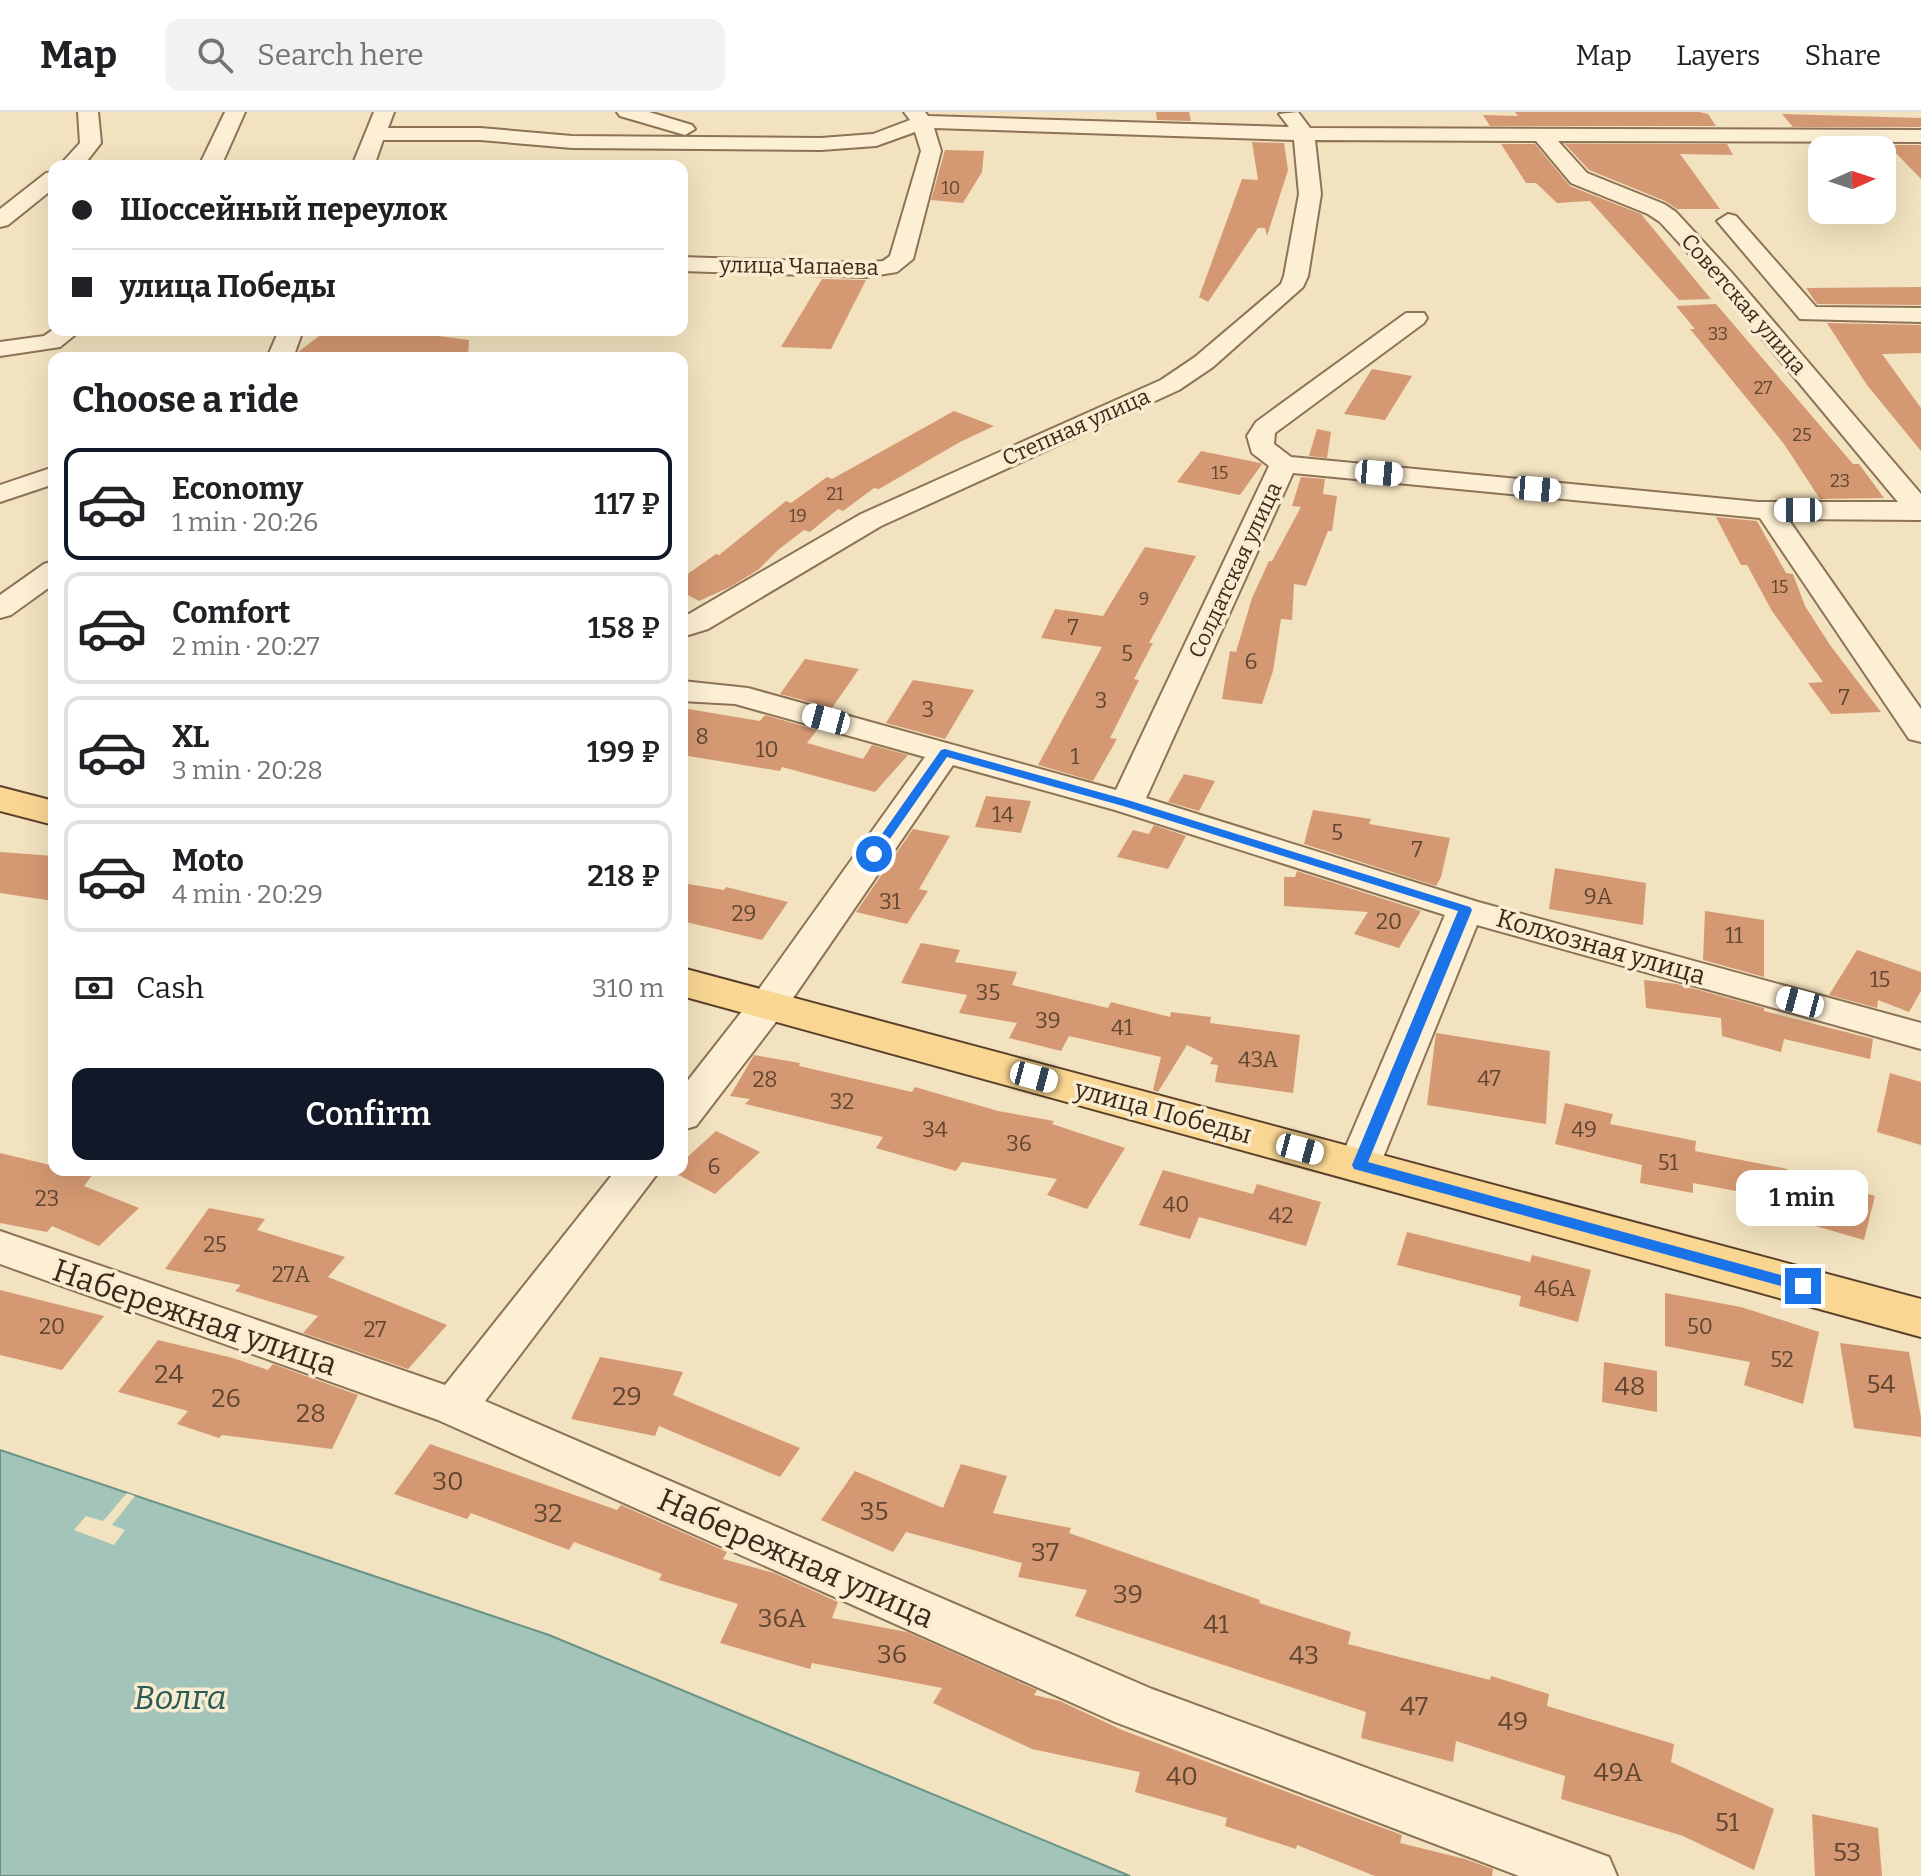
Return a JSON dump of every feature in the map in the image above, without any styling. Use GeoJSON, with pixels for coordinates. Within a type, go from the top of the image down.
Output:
{"type":"FeatureCollection","features":[{"type":"Feature","properties":{"kind":"main road"},"geometry":{"type":"LineString","coordinates":[[0,799],[48,811]]}},
{"type":"Feature","properties":{"kind":"main road","name":"улица Победы"},"geometry":{"type":"LineString","coordinates":[[688,984],[1921,1318]]}},
{"type":"Feature","properties":{"kind":"street"},"geometry":{"type":"LineString","coordinates":[[77,160],[93,141],[88,112]]}},
{"type":"Feature","properties":{"kind":"street"},"geometry":{"type":"LineString","coordinates":[[213,160],[235,112]]}},
{"type":"Feature","properties":{"kind":"street"},"geometry":{"type":"LineString","coordinates":[[365,160],[384,112]]}},
{"type":"Feature","properties":{"kind":"street"},"geometry":{"type":"LineString","coordinates":[[627,112],[736,143]]}},
{"type":"Feature","properties":{"kind":"street"},"geometry":{"type":"LineString","coordinates":[[1287,112],[1304,134]]}},
{"type":"Feature","properties":{"kind":"street"},"geometry":{"type":"LineString","coordinates":[[1459,112],[1478,132]]}},
{"type":"Feature","properties":{"kind":"street"},"geometry":{"type":"LineString","coordinates":[[480,134],[512,120],[532,117]]}},
{"type":"Feature","properties":{"kind":"street"},"geometry":{"type":"LineString","coordinates":[[605,117],[648,119]]}},
{"type":"Feature","properties":{"kind":"street"},"geometry":{"type":"LineString","coordinates":[[375,134],[480,134],[572,142],[821,144],[876,140],[918,117],[1304,134],[1478,132],[1921,136]]}},
{"type":"Feature","properties":{"kind":"street","name":"улица Чапаева"},"geometry":{"type":"LineString","coordinates":[[688,264],[866,270],[897,263],[901,259],[931,151],[918,117]]}},
{"type":"Feature","properties":{"kind":"street","name":"Советская улица"},"geometry":{"type":"LineString","coordinates":[[1540,133],[1579,178],[1656,209],[1668,217],[1920,512]]}},
{"type":"Feature","properties":{"kind":"street","name":"Степная улица"},"geometry":{"type":"LineString","coordinates":[[688,626],[871,520],[1189,374],[1291,287],[1296,276],[1310,194],[1304,134]]}},
{"type":"Feature","properties":{"kind":"street"},"geometry":{"type":"LineString","coordinates":[[0,220],[48,183]]}},
{"type":"Feature","properties":{"kind":"street"},"geometry":{"type":"LineString","coordinates":[[1728,221],[1809,314],[1816,387]]}},
{"type":"Feature","properties":{"kind":"street"},"geometry":{"type":"LineString","coordinates":[[1809,314],[1921,315]]}},
{"type":"Feature","properties":{"kind":"street","name":"Солдатская улица"},"geometry":{"type":"LineString","coordinates":[[1127,803],[1284,464],[1261,447],[1260,436],[1265,428],[1415,318]]}},
{"type":"Feature","properties":{"kind":"street"},"geometry":{"type":"LineString","coordinates":[[0,349],[51,342],[60,336]]}},
{"type":"Feature","properties":{"kind":"street"},"geometry":{"type":"LineString","coordinates":[[1284,464],[1768,510],[1920,512]]}},
{"type":"Feature","properties":{"kind":"street"},"geometry":{"type":"LineString","coordinates":[[0,494],[48,477]]}},
{"type":"Feature","properties":{"kind":"street"},"geometry":{"type":"LineString","coordinates":[[1768,510],[1921,732]]}},
{"type":"Feature","properties":{"kind":"street"},"geometry":{"type":"LineString","coordinates":[[0,609],[48,574]]}},
{"type":"Feature","properties":{"kind":"street","name":"Колхозная улица"},"geometry":{"type":"LineString","coordinates":[[688,691],[737,695],[1127,803],[1465,910],[1921,1036]]}},
{"type":"Feature","properties":{"kind":"street"},"geometry":{"type":"LineString","coordinates":[[688,1108],[768,1005],[945,753]]}},
{"type":"Feature","properties":{"kind":"street"},"geometry":{"type":"LineString","coordinates":[[1359,1165],[1465,910]]}},
{"type":"Feature","properties":{"kind":"street"},"geometry":{"type":"LineString","coordinates":[[454,1407],[634,1176]]}},
{"type":"Feature","properties":{"kind":"street","name":"Набережная улица"},"geometry":{"type":"LineString","coordinates":[[0,1247],[454,1407],[1134,1706],[1589,1876]]}},
{"type":"Feature","properties":{"kind":"water","name":"Волга"},"geometry":{"type":"Polygon","coordinates":[[[0,1450],[549,1635],[1130,1876],[0,1876],[0,1450]]]}},
{"type":"Feature","properties":{"kind":"pier"},"geometry":{"type":"Polygon","coordinates":[[[127,1493],[135,1496],[112,1525],[125,1530],[114,1545],[74,1530],[86,1516],[103,1521],[127,1493]]]}},
{"type":"Feature","properties":{"kind":"building"},"geometry":{"type":"Polygon","coordinates":[[[1156,112],[1189,112],[1191,121],[1157,120],[1156,112]]]}},
{"type":"Feature","properties":{"kind":"building"},"geometry":{"type":"Polygon","coordinates":[[[1515,112],[1699,112],[1708,114],[1716,126],[1490,126],[1483,115],[1518,116],[1515,112]]]}},
{"type":"Feature","properties":{"kind":"building"},"geometry":{"type":"Polygon","coordinates":[[[1782,114],[1921,118],[1921,127],[1793,127],[1782,114]]]}},
{"type":"Feature","properties":{"kind":"building"},"geometry":{"type":"Polygon","coordinates":[[[1252,142],[1284,143],[1288,170],[1267,236],[1265,228],[1258,228],[1208,302],[1199,297],[1242,179],[1258,180],[1252,142]]]}},
{"type":"Feature","properties":{"kind":"building"},"geometry":{"type":"Polygon","coordinates":[[[1501,144],[1535,144],[1570,186],[1641,214],[1711,299],[1679,300],[1590,201],[1557,203],[1536,183],[1526,183],[1501,144]]]}},
{"type":"Feature","properties":{"kind":"building"},"geometry":{"type":"Polygon","coordinates":[[[1565,144],[1727,144],[1733,155],[1680,154],[1720,209],[1677,209],[1665,201],[1589,170],[1565,144]]]}},
{"type":"Feature","properties":{"kind":"building"},"geometry":{"type":"Polygon","coordinates":[[[1896,145],[1921,145],[1921,179],[1896,153],[1896,145]]]}},
{"type":"Feature","properties":{"kind":"building"},"geometry":{"type":"Polygon","coordinates":[[[945,150],[984,151],[982,172],[963,203],[931,200],[945,150]]]}},
{"type":"Feature","properties":{"kind":"building"},"geometry":{"type":"Polygon","coordinates":[[[822,279],[866,280],[831,349],[781,347],[822,279]]]}},
{"type":"Feature","properties":{"kind":"building"},"geometry":{"type":"Polygon","coordinates":[[[1921,287],[1921,305],[1817,304],[1806,288],[1921,287]]]}},
{"type":"Feature","properties":{"kind":"building"},"geometry":{"type":"Polygon","coordinates":[[[1716,304],[1853,464],[1859,464],[1884,498],[1820,499],[1784,444],[1690,329],[1695,329],[1676,306],[1716,304]]]}},
{"type":"Feature","properties":{"kind":"building"},"geometry":{"type":"Polygon","coordinates":[[[1827,323],[1921,325],[1921,353],[1882,354],[1921,408],[1921,451],[1867,385],[1827,323]]]}},
{"type":"Feature","properties":{"kind":"building"},"geometry":{"type":"Polygon","coordinates":[[[319,336],[438,336],[469,340],[468,352],[298,352],[319,336]]]}},
{"type":"Feature","properties":{"kind":"building"},"geometry":{"type":"Polygon","coordinates":[[[1372,369],[1412,376],[1385,420],[1344,414],[1372,369]]]}},
{"type":"Feature","properties":{"kind":"building"},"geometry":{"type":"Polygon","coordinates":[[[954,411],[994,426],[879,489],[874,488],[843,511],[838,509],[810,532],[804,530],[758,570],[730,587],[699,601],[688,595],[688,574],[716,554],[719,555],[786,501],[791,503],[827,477],[832,479],[954,411]]]}},
{"type":"Feature","properties":{"kind":"building"},"geometry":{"type":"Polygon","coordinates":[[[1317,429],[1331,432],[1327,458],[1309,456],[1317,429]]]}},
{"type":"Feature","properties":{"kind":"building"},"geometry":{"type":"Polygon","coordinates":[[[1201,451],[1262,464],[1240,495],[1177,482],[1201,451]]]}},
{"type":"Feature","properties":{"kind":"building"},"geometry":{"type":"Polygon","coordinates":[[[1301,477],[1325,479],[1323,494],[1337,496],[1332,531],[1328,531],[1306,586],[1294,584],[1292,620],[1281,619],[1273,671],[1262,704],[1222,699],[1230,651],[1236,652],[1252,598],[1269,561],[1272,561],[1301,507],[1292,506],[1301,477]]]}},
{"type":"Feature","properties":{"kind":"building"},"geometry":{"type":"Polygon","coordinates":[[[1716,517],[1757,521],[1786,573],[1793,574],[1805,606],[1830,645],[1881,712],[1831,714],[1808,683],[1823,682],[1772,611],[1747,565],[1741,565],[1716,517]]]}},
{"type":"Feature","properties":{"kind":"building"},"geometry":{"type":"Polygon","coordinates":[[[1145,547],[1196,556],[1149,643],[1153,643],[1134,679],[1139,680],[1110,738],[1117,739],[1093,781],[1038,765],[1102,647],[1041,638],[1055,609],[1103,616],[1145,547]]]}},
{"type":"Feature","properties":{"kind":"building"},"geometry":{"type":"Polygon","coordinates":[[[805,659],[859,669],[832,708],[780,694],[805,659]]]}},
{"type":"Feature","properties":{"kind":"building"},"geometry":{"type":"Polygon","coordinates":[[[913,680],[974,690],[945,739],[886,723],[913,680]]]}},
{"type":"Feature","properties":{"kind":"building"},"geometry":{"type":"Polygon","coordinates":[[[688,709],[760,721],[765,715],[817,730],[807,743],[863,759],[872,745],[908,755],[875,792],[782,767],[780,771],[688,756],[688,709]]]}},
{"type":"Feature","properties":{"kind":"building"},"geometry":{"type":"Polygon","coordinates":[[[1184,774],[1215,781],[1199,811],[1168,802],[1184,774]]]}},
{"type":"Feature","properties":{"kind":"building"},"geometry":{"type":"Polygon","coordinates":[[[986,796],[1031,801],[1021,833],[975,827],[986,796]]]}},
{"type":"Feature","properties":{"kind":"building"},"geometry":{"type":"Polygon","coordinates":[[[1313,810],[1371,819],[1369,824],[1450,838],[1436,886],[1304,844],[1313,810]]]}},
{"type":"Feature","properties":{"kind":"building"},"geometry":{"type":"Polygon","coordinates":[[[1154,825],[1186,836],[1168,869],[1117,857],[1133,830],[1149,834],[1154,825]]]}},
{"type":"Feature","properties":{"kind":"building"},"geometry":{"type":"Polygon","coordinates":[[[913,829],[950,836],[919,889],[928,891],[907,924],[856,912],[913,829]]]}},
{"type":"Feature","properties":{"kind":"building"},"geometry":{"type":"Polygon","coordinates":[[[0,852],[48,856],[48,900],[0,893],[0,852]]]}},
{"type":"Feature","properties":{"kind":"building"},"geometry":{"type":"Polygon","coordinates":[[[1555,868],[1646,883],[1643,925],[1549,909],[1555,868]]]}},
{"type":"Feature","properties":{"kind":"building"},"geometry":{"type":"Polygon","coordinates":[[[1297,871],[1421,911],[1399,948],[1354,934],[1368,912],[1284,906],[1284,877],[1295,877],[1297,871]]]}},
{"type":"Feature","properties":{"kind":"building"},"geometry":{"type":"Polygon","coordinates":[[[688,884],[724,890],[726,887],[788,902],[762,940],[688,922],[688,884]]]}},
{"type":"Feature","properties":{"kind":"building"},"geometry":{"type":"Polygon","coordinates":[[[1705,911],[1764,920],[1764,977],[1703,960],[1705,911]]]}},
{"type":"Feature","properties":{"kind":"building"},"geometry":{"type":"Polygon","coordinates":[[[921,943],[960,950],[955,962],[1017,972],[1012,985],[1108,1008],[1111,1002],[1170,1017],[1171,1012],[1211,1017],[1210,1023],[1300,1035],[1293,1093],[1215,1082],[1218,1065],[1210,1064],[1213,1058],[1187,1045],[1158,1092],[1153,1090],[1161,1057],[1069,1036],[1061,1051],[1009,1038],[1017,1023],[959,1013],[967,995],[901,983],[921,943]]]}},
{"type":"Feature","properties":{"kind":"building"},"geometry":{"type":"Polygon","coordinates":[[[1857,950],[1921,972],[1921,991],[1909,1012],[1878,1000],[1877,1008],[1829,995],[1857,950]]]}},
{"type":"Feature","properties":{"kind":"building"},"geometry":{"type":"Polygon","coordinates":[[[1644,980],[1677,984],[1764,1008],[1764,1011],[1873,1039],[1870,1059],[1784,1039],[1781,1052],[1722,1036],[1721,1018],[1646,1008],[1644,980]]]}},
{"type":"Feature","properties":{"kind":"building"},"geometry":{"type":"Polygon","coordinates":[[[1436,1033],[1550,1051],[1546,1124],[1427,1105],[1436,1033]]]}},
{"type":"Feature","properties":{"kind":"building"},"geometry":{"type":"Polygon","coordinates":[[[754,1055],[800,1063],[799,1066],[912,1092],[915,1087],[998,1111],[1054,1121],[1052,1124],[1125,1148],[1087,1209],[1047,1195],[1057,1179],[962,1162],[956,1171],[876,1148],[883,1137],[745,1104],[750,1099],[730,1096],[754,1055]]]}},
{"type":"Feature","properties":{"kind":"building"},"geometry":{"type":"Polygon","coordinates":[[[1890,1073],[1921,1082],[1921,1145],[1877,1132],[1890,1073]]]}},
{"type":"Feature","properties":{"kind":"building"},"geometry":{"type":"Polygon","coordinates":[[[1565,1103],[1613,1114],[1610,1124],[1696,1141],[1695,1151],[1783,1168],[1875,1196],[1864,1240],[1798,1221],[1802,1203],[1693,1183],[1693,1193],[1640,1183],[1642,1165],[1555,1144],[1565,1103]]]}},
{"type":"Feature","properties":{"kind":"building"},"geometry":{"type":"Polygon","coordinates":[[[716,1131],[760,1152],[715,1194],[681,1176],[688,1176],[688,1157],[716,1131]]]}},
{"type":"Feature","properties":{"kind":"building"},"geometry":{"type":"Polygon","coordinates":[[[0,1153],[48,1165],[48,1176],[92,1176],[84,1186],[139,1208],[99,1246],[52,1226],[47,1232],[0,1223],[0,1153]]]}},
{"type":"Feature","properties":{"kind":"building"},"geometry":{"type":"Polygon","coordinates":[[[1163,1170],[1253,1194],[1257,1184],[1321,1202],[1306,1246],[1199,1217],[1190,1239],[1139,1225],[1163,1170]]]}},
{"type":"Feature","properties":{"kind":"building"},"geometry":{"type":"Polygon","coordinates":[[[209,1208],[265,1219],[257,1230],[345,1257],[328,1277],[447,1325],[408,1369],[303,1333],[318,1316],[235,1291],[241,1285],[165,1269],[209,1208]]]}},
{"type":"Feature","properties":{"kind":"building"},"geometry":{"type":"Polygon","coordinates":[[[1407,1232],[1530,1262],[1532,1255],[1591,1270],[1578,1322],[1519,1306],[1521,1296],[1397,1265],[1407,1232]]]}},
{"type":"Feature","properties":{"kind":"building"},"geometry":{"type":"Polygon","coordinates":[[[0,1290],[104,1316],[62,1370],[0,1355],[0,1290]]]}},
{"type":"Feature","properties":{"kind":"building"},"geometry":{"type":"Polygon","coordinates":[[[1665,1293],[1741,1307],[1819,1332],[1803,1404],[1744,1385],[1750,1362],[1665,1346],[1665,1293]]]}},
{"type":"Feature","properties":{"kind":"building"},"geometry":{"type":"Polygon","coordinates":[[[158,1340],[268,1370],[273,1364],[358,1395],[332,1449],[222,1435],[219,1438],[177,1424],[188,1411],[118,1392],[158,1340]]]}},
{"type":"Feature","properties":{"kind":"building"},"geometry":{"type":"Polygon","coordinates":[[[1840,1343],[1909,1352],[1921,1417],[1921,1437],[1854,1428],[1840,1343]]]}},
{"type":"Feature","properties":{"kind":"building"},"geometry":{"type":"Polygon","coordinates":[[[600,1357],[683,1372],[673,1395],[800,1448],[780,1477],[659,1426],[655,1436],[571,1419],[600,1357]]]}},
{"type":"Feature","properties":{"kind":"building"},"geometry":{"type":"Polygon","coordinates":[[[1604,1362],[1657,1371],[1657,1412],[1602,1402],[1604,1362]]]}},
{"type":"Feature","properties":{"kind":"building"},"geometry":{"type":"Polygon","coordinates":[[[430,1444],[617,1510],[621,1505],[727,1552],[723,1559],[774,1573],[838,1602],[832,1618],[907,1632],[1037,1690],[1034,1695],[1060,1701],[1122,1730],[1402,1835],[1400,1843],[1493,1869],[1492,1876],[1375,1876],[1297,1845],[1296,1849],[1225,1826],[1227,1818],[1135,1792],[1140,1772],[1032,1749],[933,1703],[942,1688],[812,1663],[810,1669],[720,1643],[738,1604],[659,1580],[662,1574],[574,1542],[569,1550],[471,1513],[467,1519],[394,1494],[430,1444]]]}},
{"type":"Feature","properties":{"kind":"building"},"geometry":{"type":"Polygon","coordinates":[[[961,1464],[1007,1476],[993,1513],[1071,1528],[1069,1533],[1260,1600],[1259,1603],[1351,1632],[1348,1644],[1490,1680],[1491,1676],[1549,1694],[1547,1706],[1674,1744],[1671,1762],[1774,1809],[1754,1870],[1683,1836],[1561,1799],[1565,1776],[1456,1741],[1453,1762],[1361,1738],[1366,1712],[1075,1616],[1087,1590],[1018,1577],[1022,1563],[906,1532],[893,1552],[821,1520],[855,1471],[943,1508],[961,1464]]]}},
{"type":"Feature","properties":{"kind":"building"},"geometry":{"type":"Polygon","coordinates":[[[1812,1814],[1878,1828],[1882,1876],[1815,1876],[1812,1814]]]}},
{"type":"Feature","properties":{"kind":"route"},"geometry":{"type":"LineString","coordinates":[[874,854],[945,753],[1127,803],[1465,910],[1359,1165],[1803,1286]]}}]}
